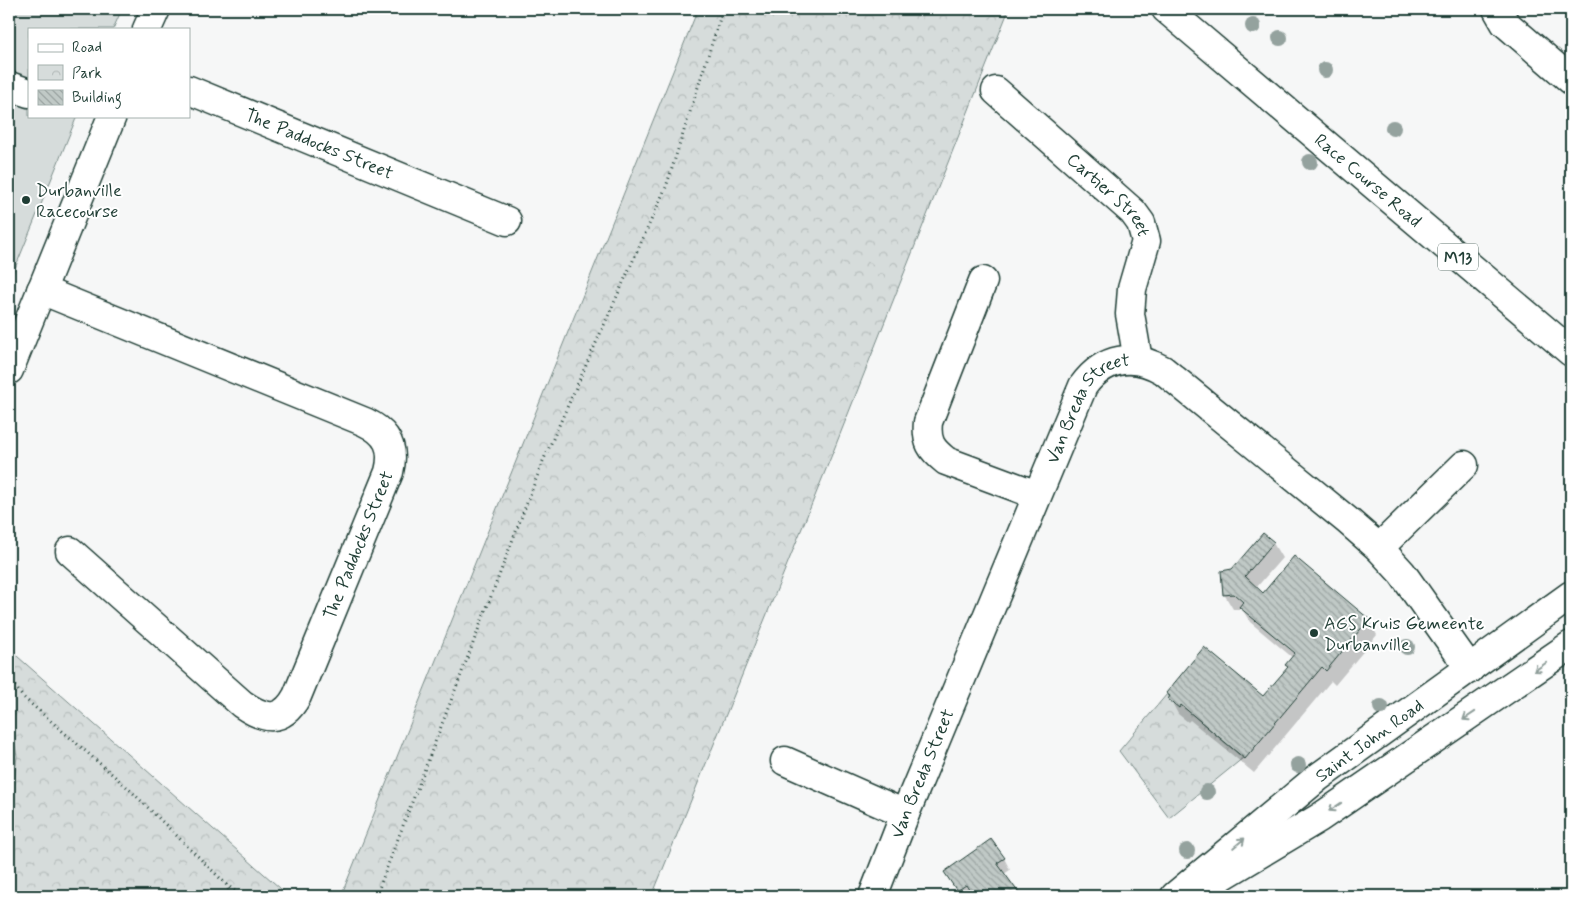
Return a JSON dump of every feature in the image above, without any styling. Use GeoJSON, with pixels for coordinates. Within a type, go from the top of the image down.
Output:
{"type":"FeatureCollection","features":[{"type":"Feature","properties":{"kind":"street"},"geometry":{"type":"LineString","coordinates":[[147,28],[156,9]]}},
{"type":"Feature","properties":{"kind":"street","name":"Race Course Road"},"geometry":{"type":"LineString","coordinates":[[1166,9],[1571,352]]}},
{"type":"Feature","properties":{"kind":"street"},"geometry":{"type":"LineString","coordinates":[[1497,9],[1505,23],[1571,80]]}},
{"type":"Feature","properties":{"kind":"street"},"geometry":{"type":"LineString","coordinates":[[9,86],[28,93]]}},
{"type":"Feature","properties":{"kind":"street","name":"The Paddocks Street"},"geometry":{"type":"LineString","coordinates":[[190,90],[507,221]]}},
{"type":"Feature","properties":{"kind":"street","name":"Cartier Street"},"geometry":{"type":"LineString","coordinates":[[996,91],[1133,212],[1141,223],[1146,241],[1132,289],[1130,314],[1138,360]]}},
{"type":"Feature","properties":{"kind":"street"},"geometry":{"type":"LineString","coordinates":[[9,370],[108,118]]}},
{"type":"Feature","properties":{"kind":"street"},"geometry":{"type":"LineString","coordinates":[[983,281],[928,422],[927,434],[929,443],[935,452],[946,461],[1037,495]]}},
{"type":"Feature","properties":{"kind":"street","name":"The Paddocks Street"},"geometry":{"type":"LineString","coordinates":[[41,290],[365,422],[383,434],[391,453],[389,472],[297,696],[292,704],[279,715],[270,717],[242,704],[70,550]]}},
{"type":"Feature","properties":{"kind":"street","name":"Van Breda Street"},"geometry":{"type":"LineString","coordinates":[[873,896],[905,814],[1083,386],[1098,370],[1118,361],[1138,360],[1151,363],[1163,370],[1348,520],[1379,548],[1402,573],[1470,669]]}},
{"type":"Feature","properties":{"kind":"street"},"geometry":{"type":"LineString","coordinates":[[1379,548],[1464,464]]}},
{"type":"Feature","properties":{"kind":"street","name":"Saint John Road"},"geometry":{"type":"LineString","coordinates":[[1175,896],[1317,778],[1571,595]]}},
{"type":"Feature","properties":{"kind":"street","name":"Saint John Road"},"geometry":{"type":"LineString","coordinates":[[1189,896],[1319,818],[1571,645]]}},
{"type":"Feature","properties":{"kind":"street"},"geometry":{"type":"LineString","coordinates":[[786,761],[905,814]]}},
{"type":"Feature","properties":{"kind":"path"},"geometry":{"type":"LineString","coordinates":[[376,896],[543,461],[666,187],[723,9]]}},
{"type":"Feature","properties":{"kind":"path"},"geometry":{"type":"LineString","coordinates":[[9,678],[22,696],[128,788],[226,884],[241,896]]}},
{"type":"Feature","properties":{"kind":"path"},"geometry":{"type":"LineString","coordinates":[[226,884],[231,896]]}},
{"type":"Feature","properties":{"kind":"green space","name":"Durbanville Racecourse"},"geometry":{"type":"Polygon","coordinates":[[[9,9],[122,9],[113,28],[28,28],[28,118],[76,118],[9,283],[9,9]]]}},
{"type":"Feature","properties":{"kind":"green space"},"geometry":{"type":"Polygon","coordinates":[[[698,9],[1009,9],[833,452],[652,896],[341,896],[698,9]]]}},
{"type":"Feature","properties":{"kind":"green space"},"geometry":{"type":"Polygon","coordinates":[[[9,649],[289,896],[9,896],[9,810],[17,756],[9,718],[9,649]]]}},
{"type":"Feature","properties":{"kind":"green space"},"geometry":{"type":"Polygon","coordinates":[[[1167,694],[1179,707],[1181,705],[1243,758],[1169,818],[1119,751],[1167,694]]]}},
{"type":"Feature","properties":{"kind":"building","name":"AGS Kruis Gemeente Durbanville"},"geometry":{"type":"Polygon","coordinates":[[[1263,533],[1274,542],[1245,576],[1263,593],[1294,556],[1369,619],[1326,671],[1322,667],[1245,759],[1181,705],[1179,708],[1168,699],[1170,696],[1166,693],[1204,647],[1263,696],[1288,667],[1285,665],[1295,653],[1239,607],[1243,602],[1234,594],[1223,595],[1221,571],[1232,569],[1263,533]]]}},
{"type":"Feature","properties":{"kind":"building"},"geometry":{"type":"Polygon","coordinates":[[[991,839],[1005,858],[997,863],[1021,896],[973,896],[966,885],[957,891],[944,872],[991,839]]]}},
{"type":"Feature","properties":{"kind":"place","name":"Durbanville Racecourse"},"geometry":{"type":"Point","coordinates":[26,200]}},
{"type":"Feature","properties":{"kind":"place","name":"AGS Kruis Gemeente Durbanville"},"geometry":{"type":"Point","coordinates":[1314,633]}}]}
